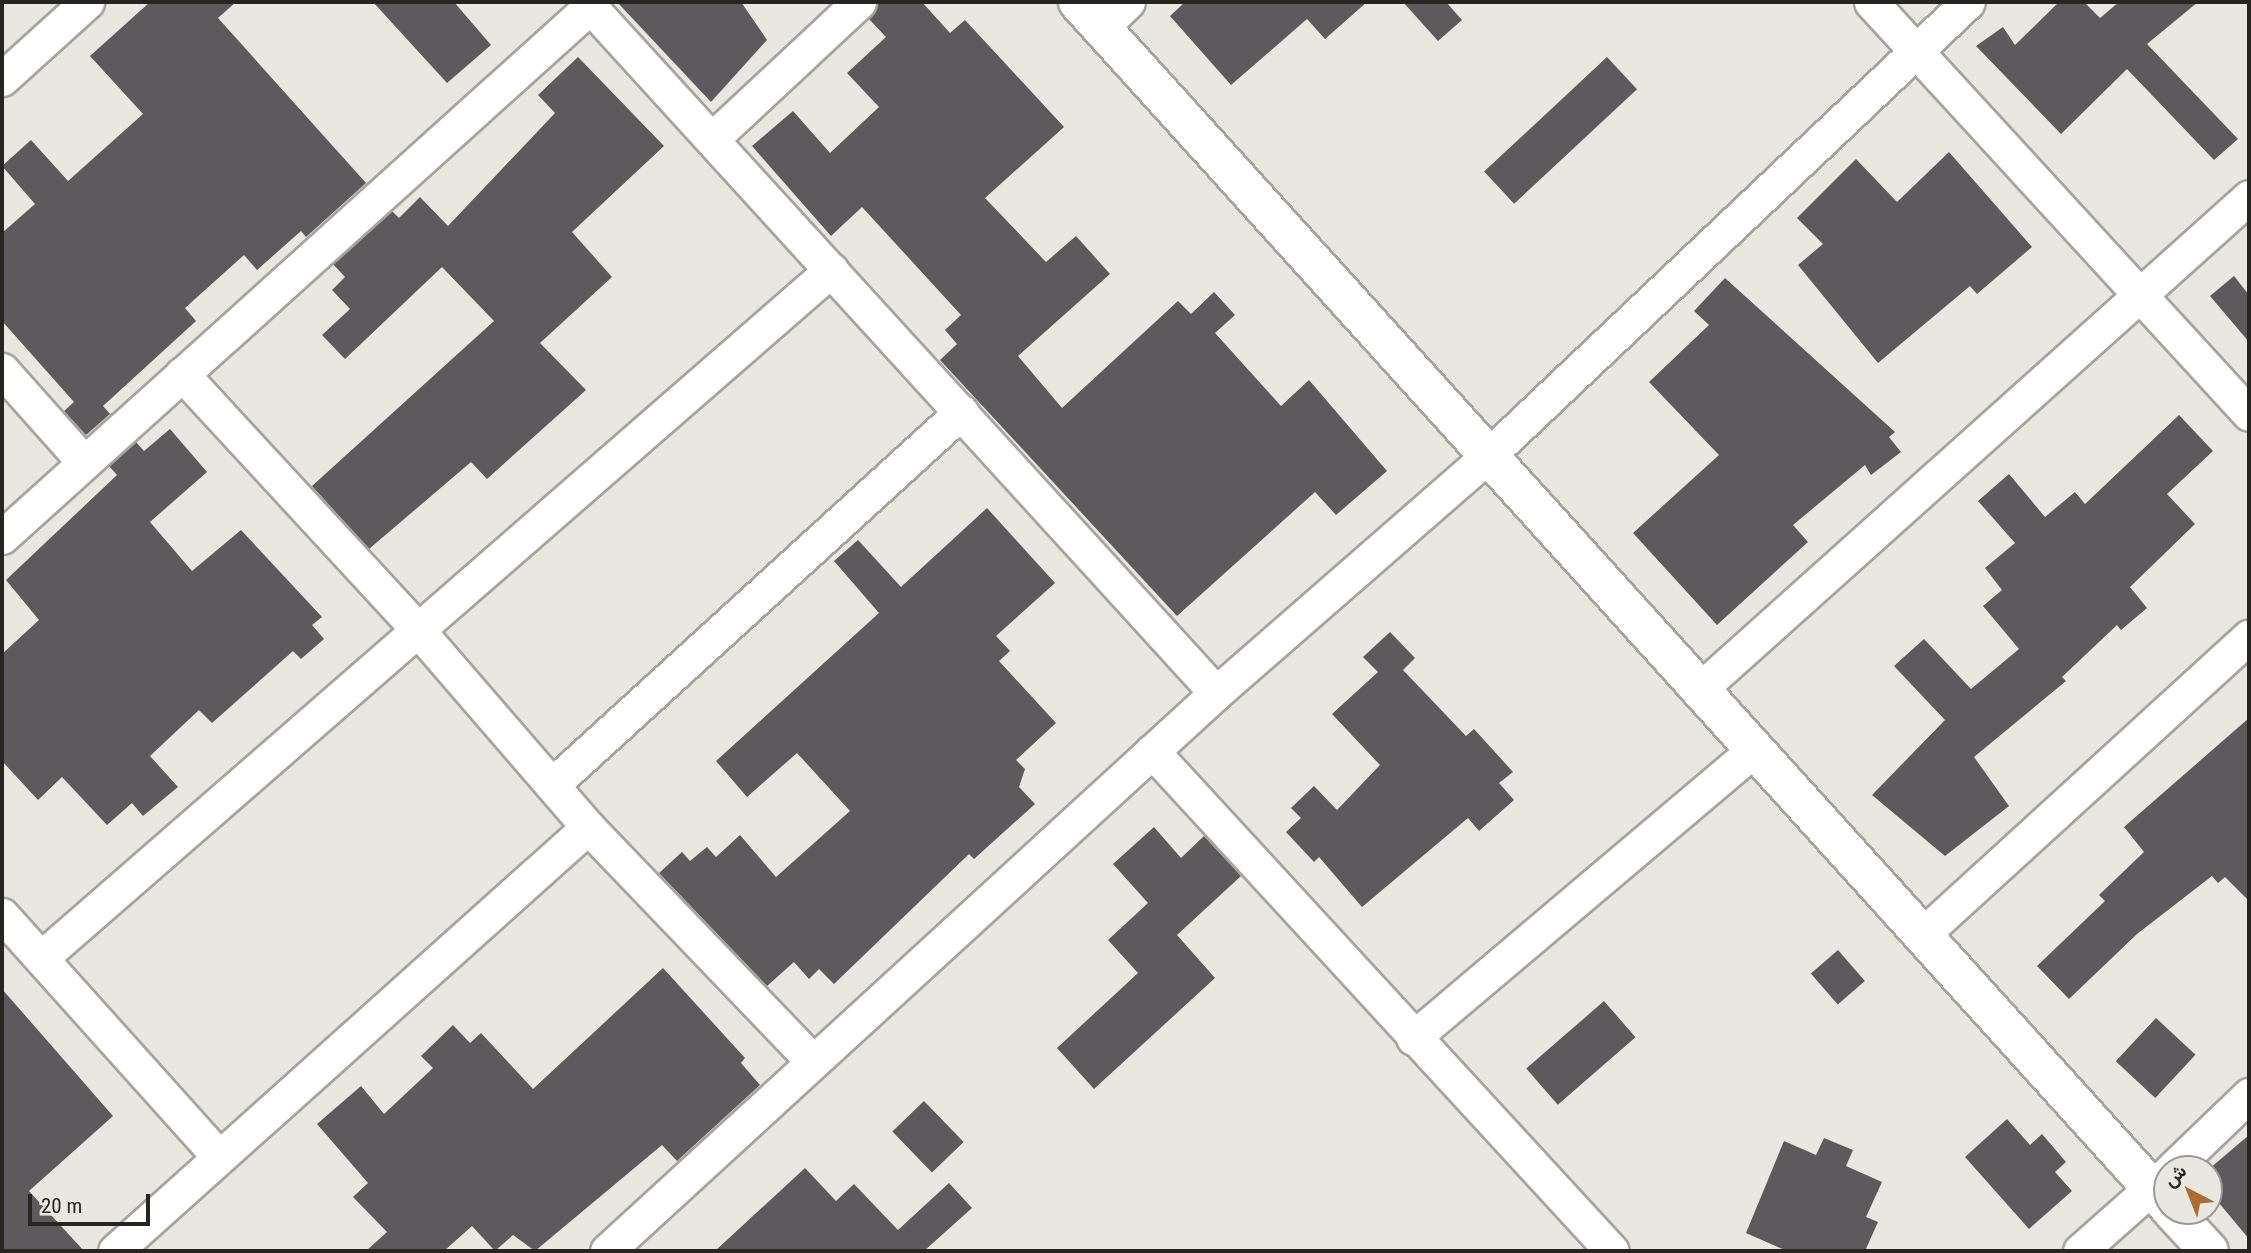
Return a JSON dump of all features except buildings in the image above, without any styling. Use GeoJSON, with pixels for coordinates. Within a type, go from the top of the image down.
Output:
{"type":"FeatureCollection","features":[{"type":"Feature","properties":{"kind":"street"},"geometry":{"type":"LineString","coordinates":[[2,79],[87,2]]}},
{"type":"Feature","properties":{"kind":"street"},"geometry":{"type":"LineString","coordinates":[[712,139],[859,2]]}},
{"type":"Feature","properties":{"kind":"street"},"geometry":{"type":"LineString","coordinates":[[1871,2],[2249,414]]}},
{"type":"Feature","properties":{"kind":"street"},"geometry":{"type":"LineString","coordinates":[[607,1251],[1216,693],[1492,453],[1968,2]]}},
{"type":"Feature","properties":{"kind":"street"},"geometry":{"type":"LineString","coordinates":[[2,537],[589,4],[1216,693]]}},
{"type":"Feature","properties":{"kind":"street"},"geometry":{"type":"LineString","coordinates":[[1103,10],[1752,752],[1922,936],[2153,1176]]}},
{"type":"Feature","properties":{"kind":"street"},"geometry":{"type":"LineString","coordinates":[[1698,691],[2249,197]]}},
{"type":"Feature","properties":{"kind":"street"},"geometry":{"type":"LineString","coordinates":[[41,958],[831,270]]}},
{"type":"Feature","properties":{"kind":"street"},"geometry":{"type":"LineString","coordinates":[[2,370],[85,462]]}},
{"type":"Feature","properties":{"kind":"street"},"geometry":{"type":"LineString","coordinates":[[182,374],[417,629],[588,827],[813,1062]]}},
{"type":"Feature","properties":{"kind":"street"},"geometry":{"type":"LineString","coordinates":[[552,785],[961,412]]}},
{"type":"Feature","properties":{"kind":"street"},"geometry":{"type":"LineString","coordinates":[[1922,936],[2249,637]]}},
{"type":"Feature","properties":{"kind":"street"},"geometry":{"type":"LineString","coordinates":[[1153,751],[1413,1038],[1612,1251]]}},
{"type":"Feature","properties":{"kind":"street"},"geometry":{"type":"LineString","coordinates":[[1413,1038],[1752,752]]}},
{"type":"Feature","properties":{"kind":"street"},"geometry":{"type":"LineString","coordinates":[[115,1251],[588,827]]}},
{"type":"Feature","properties":{"kind":"street"},"geometry":{"type":"LineString","coordinates":[[2,915],[218,1156]]}},
{"type":"Feature","properties":{"kind":"street"},"geometry":{"type":"LineString","coordinates":[[2197,1155],[2249,1095]]}},
{"type":"Feature","properties":{"kind":"street"},"geometry":{"type":"LineString","coordinates":[[2080,1251],[2153,1199]]}},
{"type":"Feature","properties":{"kind":"street"},"geometry":{"type":"LineString","coordinates":[[2191,1225],[2209,1251]]}}]}
